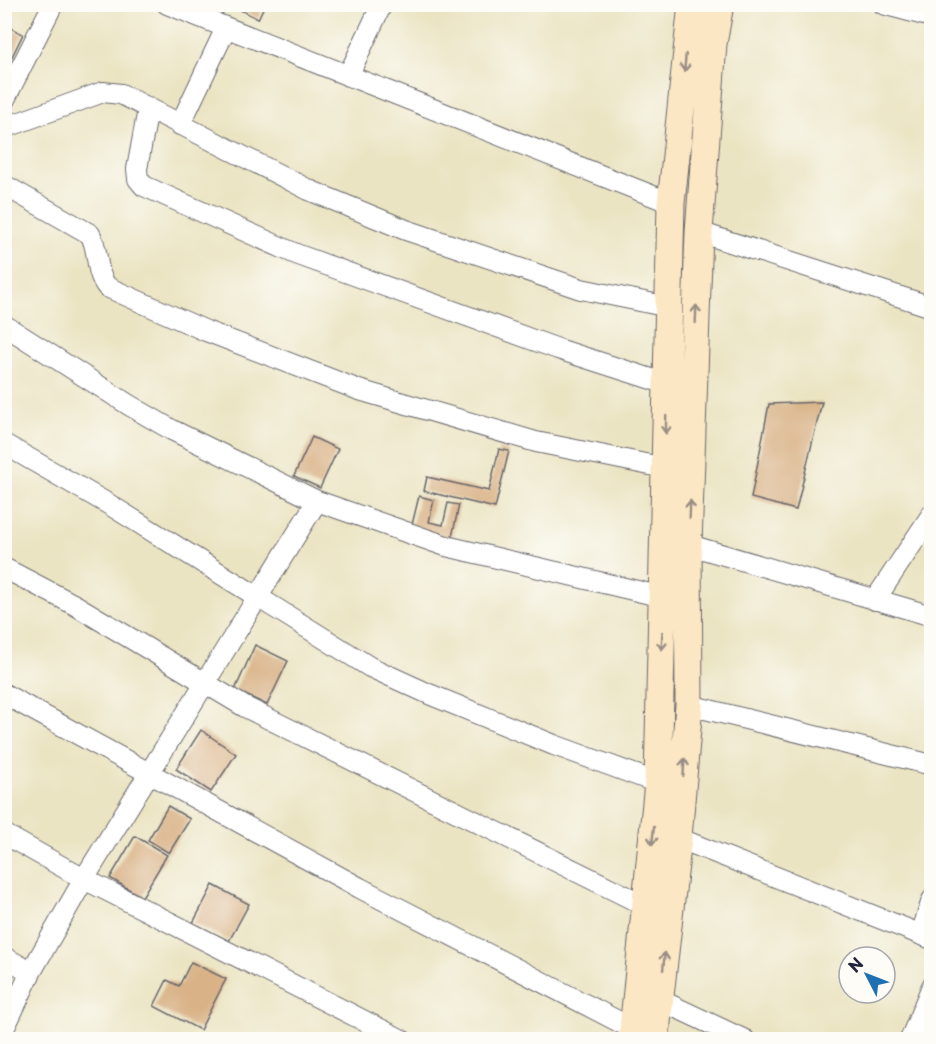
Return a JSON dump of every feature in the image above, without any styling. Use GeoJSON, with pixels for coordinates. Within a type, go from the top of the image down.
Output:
{"type":"FeatureCollection","features":[{"type":"Feature","properties":{"kind":"main road"},"geometry":{"type":"LineString","coordinates":[[640,1036],[658,909],[678,838],[689,705],[677,541],[665,468],[672,203],[692,4]]}},
{"type":"Feature","properties":{"kind":"main road"},"geometry":{"type":"LineString","coordinates":[[640,1036],[660,1000],[658,783],[663,597],[677,541],[713,44],[720,4]]}},
{"type":"Feature","properties":{"kind":"street"},"geometry":{"type":"LineString","coordinates":[[4,101],[53,4]]}},
{"type":"Feature","properties":{"kind":"street"},"geometry":{"type":"LineString","coordinates":[[167,4],[672,203]]}},
{"type":"Feature","properties":{"kind":"street"},"geometry":{"type":"LineString","coordinates":[[348,76],[382,4]]}},
{"type":"Feature","properties":{"kind":"street"},"geometry":{"type":"LineString","coordinates":[[883,4],[932,16]]}},
{"type":"Feature","properties":{"kind":"street"},"geometry":{"type":"LineString","coordinates":[[180,125],[226,28]]}},
{"type":"Feature","properties":{"kind":"street"},"geometry":{"type":"LineString","coordinates":[[4,128],[103,92],[121,94],[309,190],[406,230],[581,289],[669,307]]}},
{"type":"Feature","properties":{"kind":"street"},"geometry":{"type":"LineString","coordinates":[[148,109],[136,169],[138,179],[144,186],[296,254],[558,349],[667,384]]}},
{"type":"Feature","properties":{"kind":"street"},"geometry":{"type":"LineString","coordinates":[[4,185],[90,234],[94,241],[100,278],[107,287],[206,331],[358,390],[536,442],[665,468]]}},
{"type":"Feature","properties":{"kind":"street"},"geometry":{"type":"LineString","coordinates":[[699,232],[932,307]]}},
{"type":"Feature","properties":{"kind":"street"},"geometry":{"type":"LineString","coordinates":[[4,325],[172,430],[317,501],[446,546],[663,597]]}},
{"type":"Feature","properties":{"kind":"street"},"geometry":{"type":"LineString","coordinates":[[4,444],[110,505],[370,668],[554,745],[658,783]]}},
{"type":"Feature","properties":{"kind":"street"},"geometry":{"type":"LineString","coordinates":[[4,1029],[32,972],[84,879],[317,501]]}},
{"type":"Feature","properties":{"kind":"street"},"geometry":{"type":"LineString","coordinates":[[875,600],[932,514]]}},
{"type":"Feature","properties":{"kind":"street"},"geometry":{"type":"LineString","coordinates":[[677,541],[932,616]]}},
{"type":"Feature","properties":{"kind":"street"},"geometry":{"type":"LineString","coordinates":[[4,568],[75,605],[245,707],[658,909]]}},
{"type":"Feature","properties":{"kind":"street"},"geometry":{"type":"LineString","coordinates":[[4,694],[151,772],[360,888],[640,1036]]}},
{"type":"Feature","properties":{"kind":"street"},"geometry":{"type":"LineString","coordinates":[[689,705],[932,765]]}},
{"type":"Feature","properties":{"kind":"street"},"geometry":{"type":"LineString","coordinates":[[4,834],[84,879],[398,1039]]}},
{"type":"Feature","properties":{"kind":"street"},"geometry":{"type":"LineString","coordinates":[[678,838],[926,936],[932,900]]}},
{"type":"Feature","properties":{"kind":"street"},"geometry":{"type":"LineString","coordinates":[[4,957],[32,972]]}},
{"type":"Feature","properties":{"kind":"street"},"geometry":{"type":"LineString","coordinates":[[910,1040],[926,1014],[932,986]]}},
{"type":"Feature","properties":{"kind":"street"},"geometry":{"type":"LineString","coordinates":[[660,1000],[745,1040]]}},
{"type":"Feature","properties":{"kind":"building"},"geometry":{"type":"Polygon","coordinates":[[[229,4],[265,4],[258,19],[229,4]]]}},
{"type":"Feature","properties":{"kind":"building"},"geometry":{"type":"Polygon","coordinates":[[[4,25],[23,34],[6,69],[4,68],[4,25]]]}},
{"type":"Feature","properties":{"kind":"building"},"geometry":{"type":"Polygon","coordinates":[[[822,402],[796,510],[751,498],[769,404],[822,402]]]}},
{"type":"Feature","properties":{"kind":"building"},"geometry":{"type":"Polygon","coordinates":[[[312,437],[338,449],[320,488],[294,476],[312,437]]]}},
{"type":"Feature","properties":{"kind":"building"},"geometry":{"type":"Polygon","coordinates":[[[499,449],[509,451],[495,508],[424,491],[427,477],[489,491],[499,449]]]}},
{"type":"Feature","properties":{"kind":"building"},"geometry":{"type":"Polygon","coordinates":[[[419,496],[434,500],[429,522],[443,525],[448,503],[459,505],[452,537],[411,529],[419,496]]]}},
{"type":"Feature","properties":{"kind":"building"},"geometry":{"type":"Polygon","coordinates":[[[255,645],[288,661],[267,705],[235,690],[255,645]]]}},
{"type":"Feature","properties":{"kind":"building"},"geometry":{"type":"Polygon","coordinates":[[[201,730],[236,754],[211,792],[176,769],[201,730]]]}},
{"type":"Feature","properties":{"kind":"building"},"geometry":{"type":"Polygon","coordinates":[[[168,806],[190,819],[169,853],[148,840],[168,806]]]}},
{"type":"Feature","properties":{"kind":"building"},"geometry":{"type":"Polygon","coordinates":[[[135,836],[167,855],[142,897],[110,878],[135,836]]]}},
{"type":"Feature","properties":{"kind":"building"},"geometry":{"type":"Polygon","coordinates":[[[213,885],[249,904],[229,941],[193,923],[213,885]]]}},
{"type":"Feature","properties":{"kind":"building"},"geometry":{"type":"Polygon","coordinates":[[[191,962],[226,979],[200,1030],[154,1006],[167,980],[179,986],[191,962]]]}}]}
